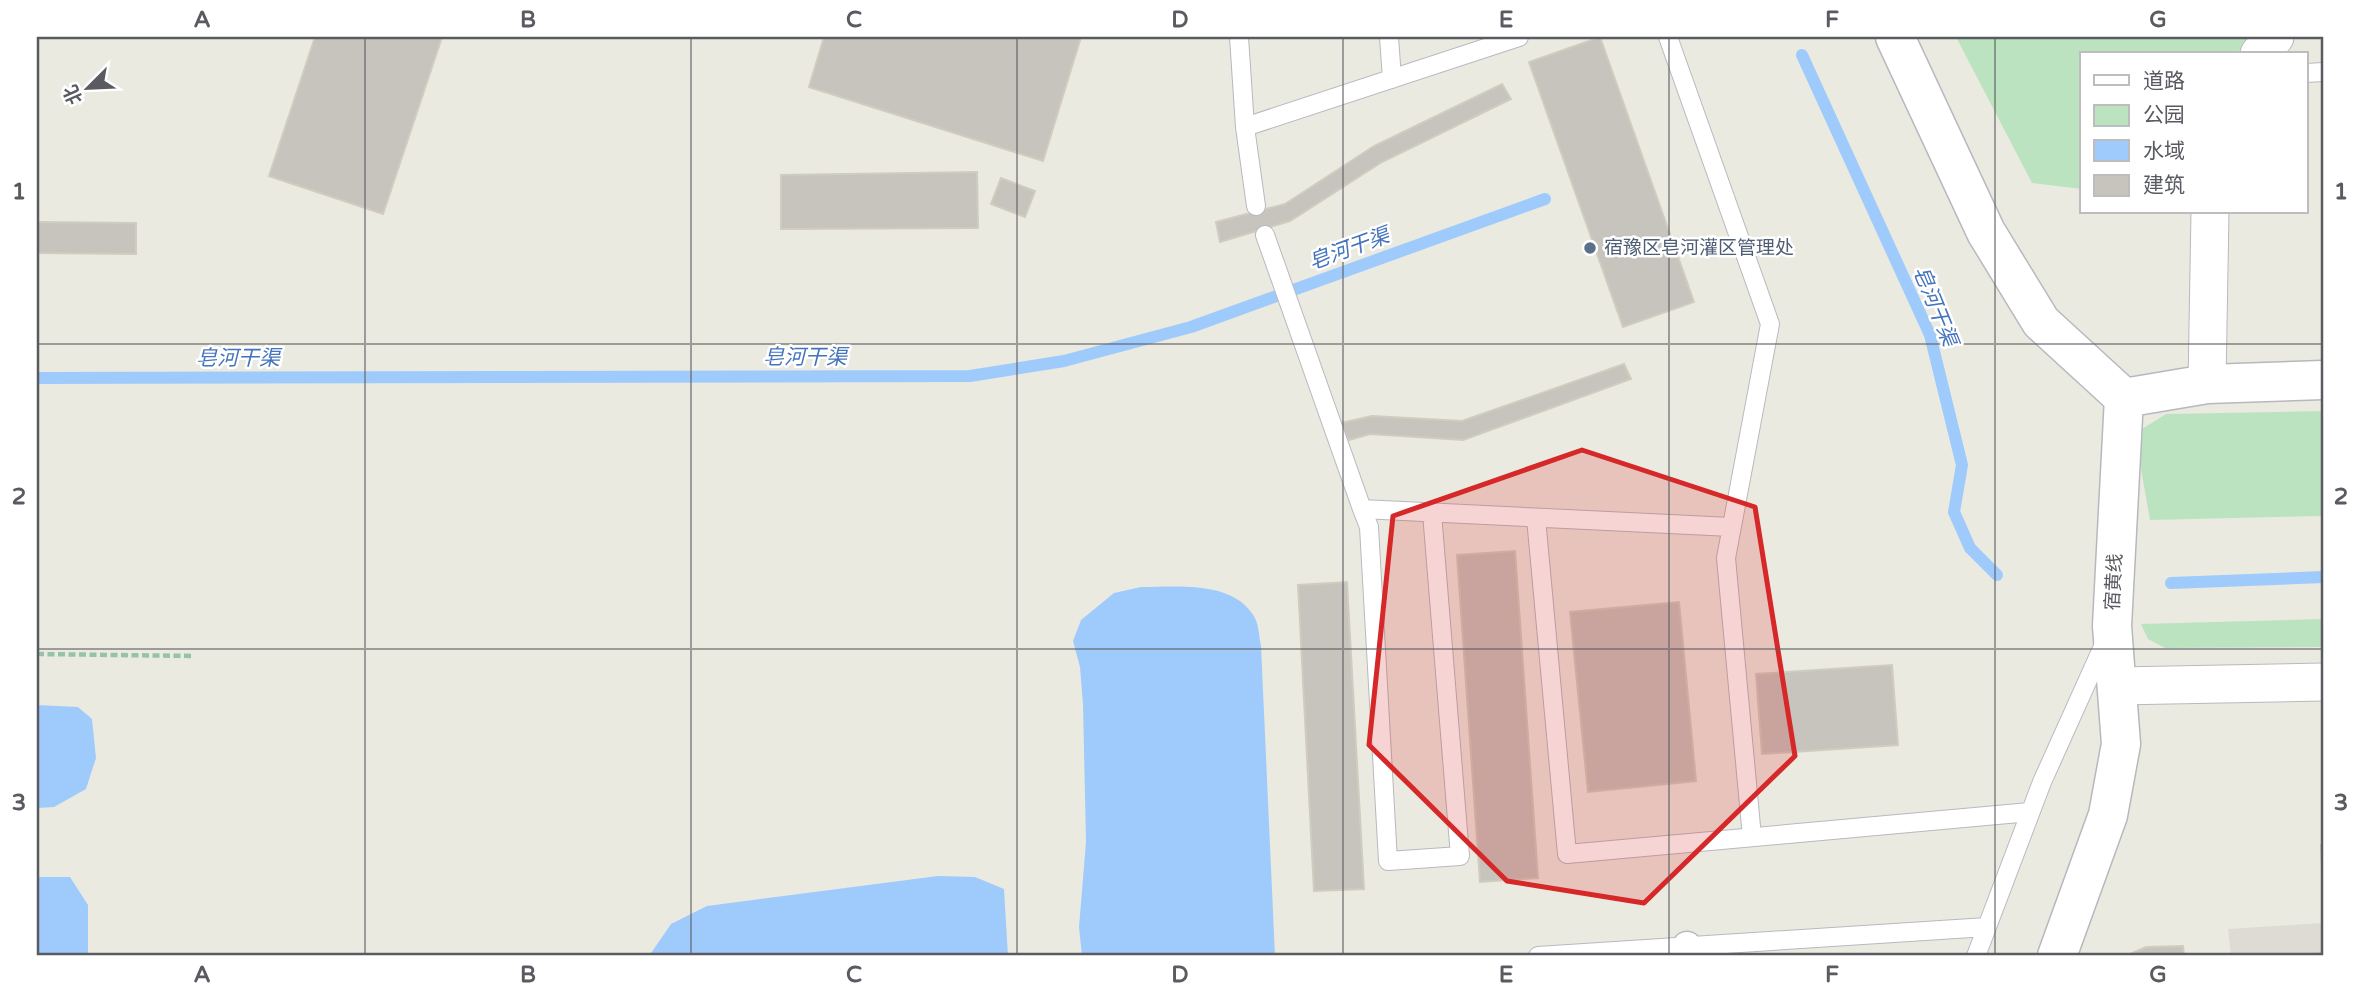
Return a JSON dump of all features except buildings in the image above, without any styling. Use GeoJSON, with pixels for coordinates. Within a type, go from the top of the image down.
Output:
{"type":"FeatureCollection","features":[{"type":"Feature","properties":{"kind":"main road"},"geometry":{"type":"LineString","coordinates":[[1895,37],[1986,232],[2040,322],[2124,398],[2207,384],[2323,380]]}},
{"type":"Feature","properties":{"kind":"main road","name":"宿黄线"},"geometry":{"type":"LineString","coordinates":[[2057,956],[2108,815],[2121,744],[2112,626],[2124,398]]}},
{"type":"Feature","properties":{"kind":"street"},"geometry":{"type":"LineString","coordinates":[[2261,52],[2275,37]]}},
{"type":"Feature","properties":{"kind":"street"},"geometry":{"type":"LineString","coordinates":[[2207,384],[2210,214]]}},
{"type":"Feature","properties":{"kind":"street"},"geometry":{"type":"LineString","coordinates":[[2118,686],[2323,682]]}},
{"type":"Feature","properties":{"kind":"lane"},"geometry":{"type":"LineString","coordinates":[[1239,37],[1245,127],[1256,206]]}},
{"type":"Feature","properties":{"kind":"lane"},"geometry":{"type":"LineString","coordinates":[[1389,37],[1392,79]]}},
{"type":"Feature","properties":{"kind":"lane"},"geometry":{"type":"LineString","coordinates":[[1245,127],[1519,37]]}},
{"type":"Feature","properties":{"kind":"lane"},"geometry":{"type":"LineString","coordinates":[[1668,37],[1769,324],[1726,558],[1752,837]]}},
{"type":"Feature","properties":{"kind":"lane"},"geometry":{"type":"LineString","coordinates":[[1265,235],[1369,527],[1388,861],[1460,856],[1432,513]]}},
{"type":"Feature","properties":{"kind":"lane"},"geometry":{"type":"LineString","coordinates":[[1362,509],[1731,527]]}},
{"type":"Feature","properties":{"kind":"lane"},"geometry":{"type":"LineString","coordinates":[[1536,518],[1567,854],[2030,812]]}},
{"type":"Feature","properties":{"kind":"lane"},"geometry":{"type":"LineString","coordinates":[[1976,956],[2030,812],[2112,626]]}},
{"type":"Feature","properties":{"kind":"lane"},"geometry":{"type":"LineString","coordinates":[[1538,956],[1687,951],[1987,927]]}},
{"type":"Feature","properties":{"kind":"path"},"geometry":{"type":"LineString","coordinates":[[37,654],[194,656]]}},
{"type":"Feature","properties":{"kind":"highlighted area"},"geometry":{"type":"Polygon","coordinates":[[[1582,450],[1755,507],[1795,756],[1644,903],[1507,881],[1369,745],[1393,516],[1582,450]]]}},
{"type":"Feature","properties":{"kind":"shaded area"},"geometry":{"type":"Polygon","coordinates":[[[2323,923],[2323,956],[2231,956],[2228,929],[2323,923]]]}},
{"type":"Feature","properties":{"kind":"green space"},"geometry":{"type":"Polygon","coordinates":[[[1956,37],[2249,37],[2238,52],[2080,52],[2080,189],[2032,183],[1956,37]]]}},
{"type":"Feature","properties":{"kind":"green space"},"geometry":{"type":"Polygon","coordinates":[[[2323,411],[2323,516],[2150,520],[2138,452],[2142,429],[2166,414],[2323,411]]]}},
{"type":"Feature","properties":{"kind":"green space"},"geometry":{"type":"Polygon","coordinates":[[[2323,619],[2323,647],[2165,648],[2148,639],[2141,624],[2323,619]]]}},
{"type":"Feature","properties":{"kind":"water"},"geometry":{"type":"Polygon","coordinates":[[[1141,587],[1188,587],[1219,591],[1246,606],[1255,618],[1261,646],[1275,956],[1082,956],[1079,927],[1086,842],[1083,705],[1080,667],[1073,641],[1081,620],[1114,593],[1141,587]]]}},
{"type":"Feature","properties":{"kind":"water"},"geometry":{"type":"Polygon","coordinates":[[[37,705],[78,707],[92,719],[96,758],[86,789],[54,807],[37,808],[37,705]]]}},
{"type":"Feature","properties":{"kind":"water"},"geometry":{"type":"Polygon","coordinates":[[[938,876],[975,877],[1004,889],[1008,956],[649,956],[671,924],[707,906],[938,876]]]}},
{"type":"Feature","properties":{"kind":"water"},"geometry":{"type":"Polygon","coordinates":[[[37,877],[70,877],[88,905],[88,956],[37,956],[37,877]]]}},
{"type":"Feature","properties":{"kind":"waterway","name":"皂河干渠"},"geometry":{"type":"LineString","coordinates":[[1802,55],[1930,335],[1962,465],[1954,512],[1970,548],[1997,575]]}},
{"type":"Feature","properties":{"kind":"waterway","name":"皂河干渠"},"geometry":{"type":"LineString","coordinates":[[37,378],[970,376],[1064,361],[1191,327],[1545,199]]}},
{"type":"Feature","properties":{"kind":"waterway","name":"皂河干渠"},"geometry":{"type":"LineString","coordinates":[[2171,583],[2323,577]]}},
{"type":"Feature","properties":{"kind":"place","name":"宿豫区皂河灌区管理处"},"geometry":{"type":"Point","coordinates":[1590,248]}}]}
